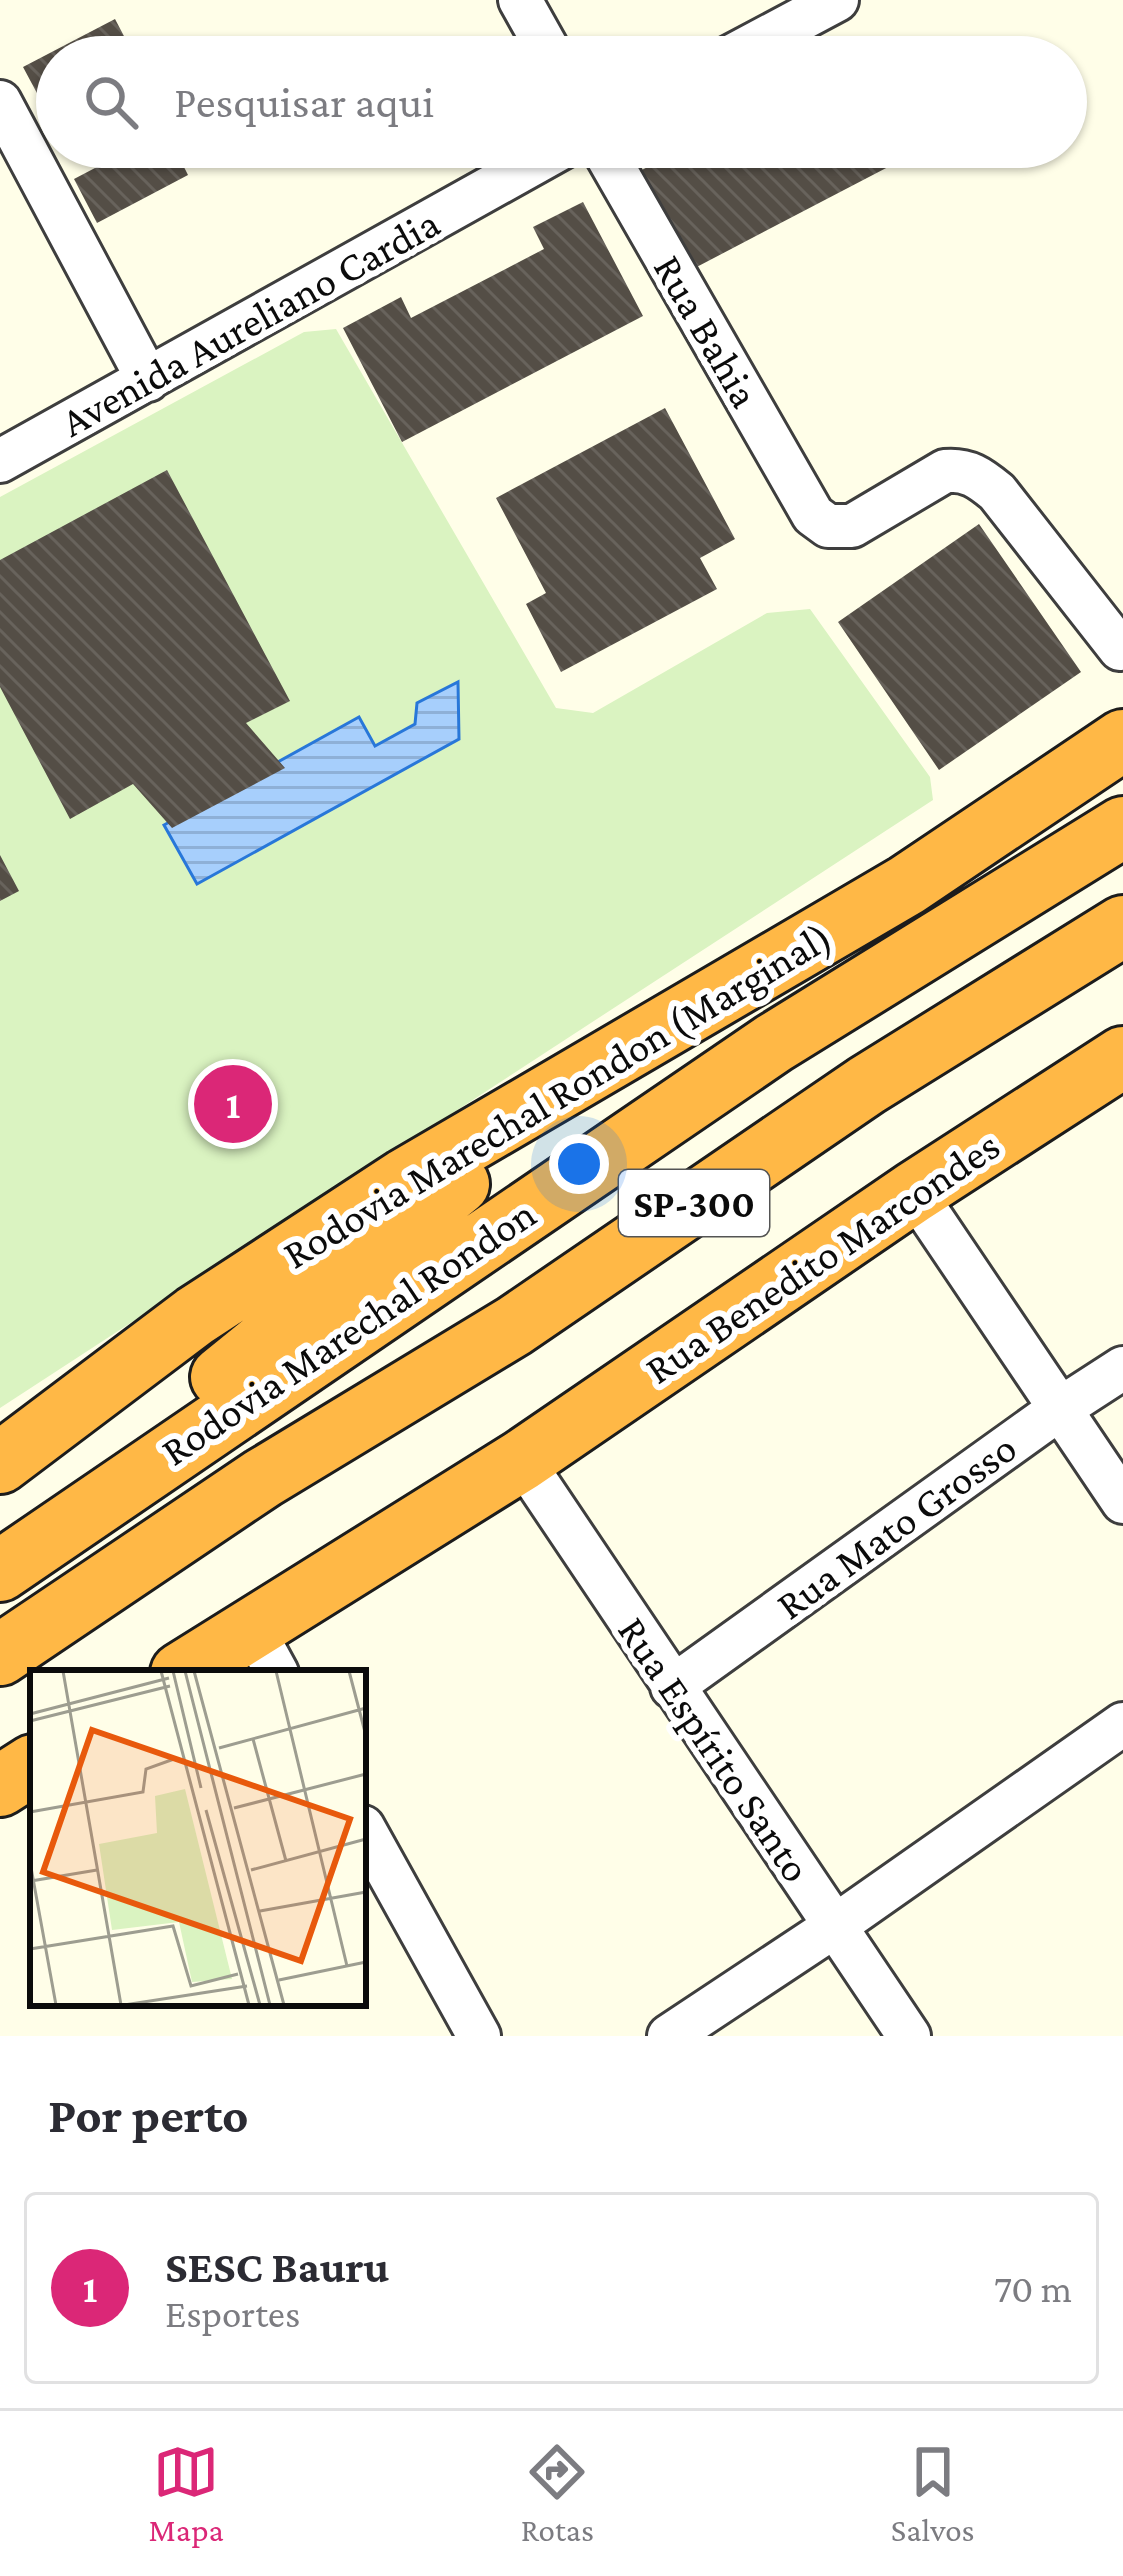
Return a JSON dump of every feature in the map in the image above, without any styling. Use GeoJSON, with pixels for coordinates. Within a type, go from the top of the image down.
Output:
{"type":"FeatureCollection","features":[{"type":"Feature","properties":{"kind":"highway","name":"Rodovia Marechal Rondon (Marginal)"},"geometry":{"type":"LineString","coordinates":[[0,1463],[233,1291],[406,1178],[907,885],[1123,740]]}},
{"type":"Feature","properties":{"kind":"highway","name":"Rodovia Marechal Rondon"},"geometry":{"type":"LineString","coordinates":[[0,1571],[774,1043],[1123,827]]}},
{"type":"Feature","properties":{"kind":"highway","name":"Rodovia Marechal Rondon"},"geometry":{"type":"LineString","coordinates":[[0,1655],[263,1478],[514,1326],[867,1085],[1123,926]]}},
{"type":"Feature","properties":{"kind":"highway"},"geometry":{"type":"LineString","coordinates":[[0,1555],[627,1049]]}},
{"type":"Feature","properties":{"kind":"highway","name":"Rua Benedito Marcondes"},"geometry":{"type":"LineString","coordinates":[[193,1670],[265,1651],[522,1460],[914,1192],[1123,1057]]}},
{"type":"Feature","properties":{"kind":"highway"},"geometry":{"type":"LineString","coordinates":[[0,1786],[30,1767]]}},
{"type":"Feature","properties":{"kind":"street"},"geometry":{"type":"LineString","coordinates":[[520,0],[540,36]]}},
{"type":"Feature","properties":{"kind":"street"},"geometry":{"type":"LineString","coordinates":[[769,36],[837,0]]}},
{"type":"Feature","properties":{"kind":"street"},"geometry":{"type":"LineString","coordinates":[[0,102],[148,380]]}},
{"type":"Feature","properties":{"kind":"street","name":"Avenida Aureliano Cardia"},"geometry":{"type":"LineString","coordinates":[[0,461],[526,168]]}},
{"type":"Feature","properties":{"kind":"street","name":"Rua Bahia"},"geometry":{"type":"LineString","coordinates":[[614,168],[812,515],[828,526],[852,526],[945,471],[976,475],[997,492],[1120,649]]}},
{"type":"Feature","properties":{"kind":"street"},"geometry":{"type":"LineString","coordinates":[[914,1192],[1123,1502]]}},
{"type":"Feature","properties":{"kind":"street","name":"Rua Mato Grosso"},"geometry":{"type":"LineString","coordinates":[[671,1687],[1123,1368]]}},
{"type":"Feature","properties":{"kind":"street","name":"Rua Espírito Santo"},"geometry":{"type":"LineString","coordinates":[[522,1460],[909,2036]]}},
{"type":"Feature","properties":{"kind":"street"},"geometry":{"type":"LineString","coordinates":[[669,2036],[1123,1724]]}},
{"type":"Feature","properties":{"kind":"street"},"geometry":{"type":"LineString","coordinates":[[366,1832],[479,2036]]}},
{"type":"Feature","properties":{"kind":"green space"},"geometry":{"type":"Polygon","coordinates":[[[336,329],[556,708],[593,713],[767,613],[810,609],[930,777],[933,800],[0,1408],[0,497],[304,332],[336,329]]]}},
{"type":"Feature","properties":{"kind":"water"},"geometry":{"type":"Polygon","coordinates":[[[458,682],[459,739],[197,884],[164,825],[359,717],[375,746],[415,724],[417,703],[458,682]]]}},
{"type":"Feature","properties":{"kind":"building"},"geometry":{"type":"Polygon","coordinates":[[[115,19],[124,36],[82,36],[115,19]]]}},
{"type":"Feature","properties":{"kind":"building"},"geometry":{"type":"Polygon","coordinates":[[[36,60],[36,91],[23,67],[36,60]]]}},
{"type":"Feature","properties":{"kind":"building"},"geometry":{"type":"Polygon","coordinates":[[[95,168],[184,168],[188,175],[97,223],[74,179],[95,168]]]}},
{"type":"Feature","properties":{"kind":"building"},"geometry":{"type":"Polygon","coordinates":[[[646,168],[886,168],[689,271],[638,172],[646,168]]]}},
{"type":"Feature","properties":{"kind":"building"},"geometry":{"type":"Polygon","coordinates":[[[583,202],[643,316],[402,442],[343,328],[401,297],[411,318],[544,249],[533,227],[583,202]]]}},
{"type":"Feature","properties":{"kind":"building"},"geometry":{"type":"Polygon","coordinates":[[[665,408],[735,539],[700,558],[717,589],[561,672],[526,604],[546,593],[496,498],[665,408]]]}},
{"type":"Feature","properties":{"kind":"building"},"geometry":{"type":"Polygon","coordinates":[[[167,470],[290,701],[246,723],[285,768],[172,828],[133,784],[70,819],[0,687],[0,560],[167,470]]]}},
{"type":"Feature","properties":{"kind":"building"},"geometry":{"type":"Polygon","coordinates":[[[979,524],[1081,672],[939,770],[838,622],[979,524]]]}},
{"type":"Feature","properties":{"kind":"building"},"geometry":{"type":"Polygon","coordinates":[[[0,855],[19,891],[0,901],[0,855]]]}},
{"type":"Feature","properties":{"kind":"place","name":"SESC Bauru"},"geometry":{"type":"Point","coordinates":[233,1104]}}]}
